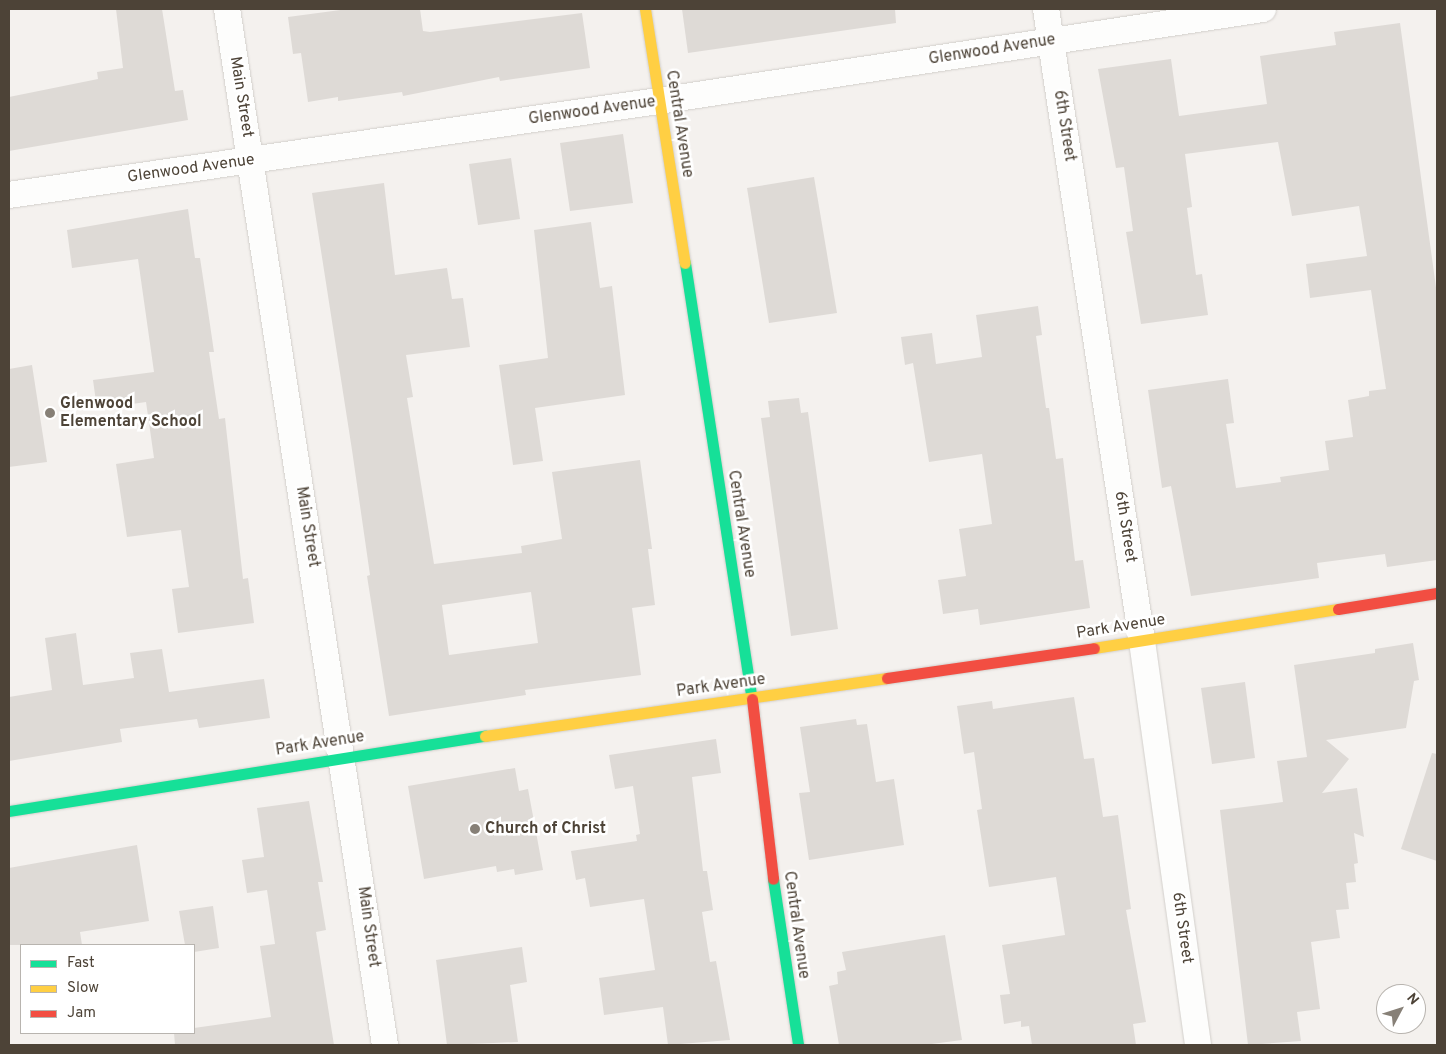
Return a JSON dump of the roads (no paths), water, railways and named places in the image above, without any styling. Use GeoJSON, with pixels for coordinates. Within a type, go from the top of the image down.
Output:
{"type":"FeatureCollection","features":[{"type":"Feature","properties":{"kind":"street","name":"Main Street"},"geometry":{"type":"LineString","coordinates":[[227,9],[343,757],[385,1045]]}},
{"type":"Feature","properties":{"kind":"street","name":"Central Avenue"},"geometry":{"type":"LineString","coordinates":[[645,9],[752,698],[776,909],[798,1045]]}},
{"type":"Feature","properties":{"kind":"street","name":"6th Street"},"geometry":{"type":"LineString","coordinates":[[1046,9],[1142,641],[1198,1045]]}},
{"type":"Feature","properties":{"kind":"street","name":"Glenwood Avenue"},"geometry":{"type":"LineString","coordinates":[[9,195],[658,101],[1263,9]]}},
{"type":"Feature","properties":{"kind":"street","name":"Park Avenue"},"geometry":{"type":"LineString","coordinates":[[9,811],[343,757],[1142,641],[1437,593]]}},
{"type":"Feature","properties":{"kind":"place","name":"Glenwood Elementary School"},"geometry":{"type":"Point","coordinates":[50,413]}},
{"type":"Feature","properties":{"kind":"place","name":"Church of Christ"},"geometry":{"type":"Point","coordinates":[475,829]}}]}
